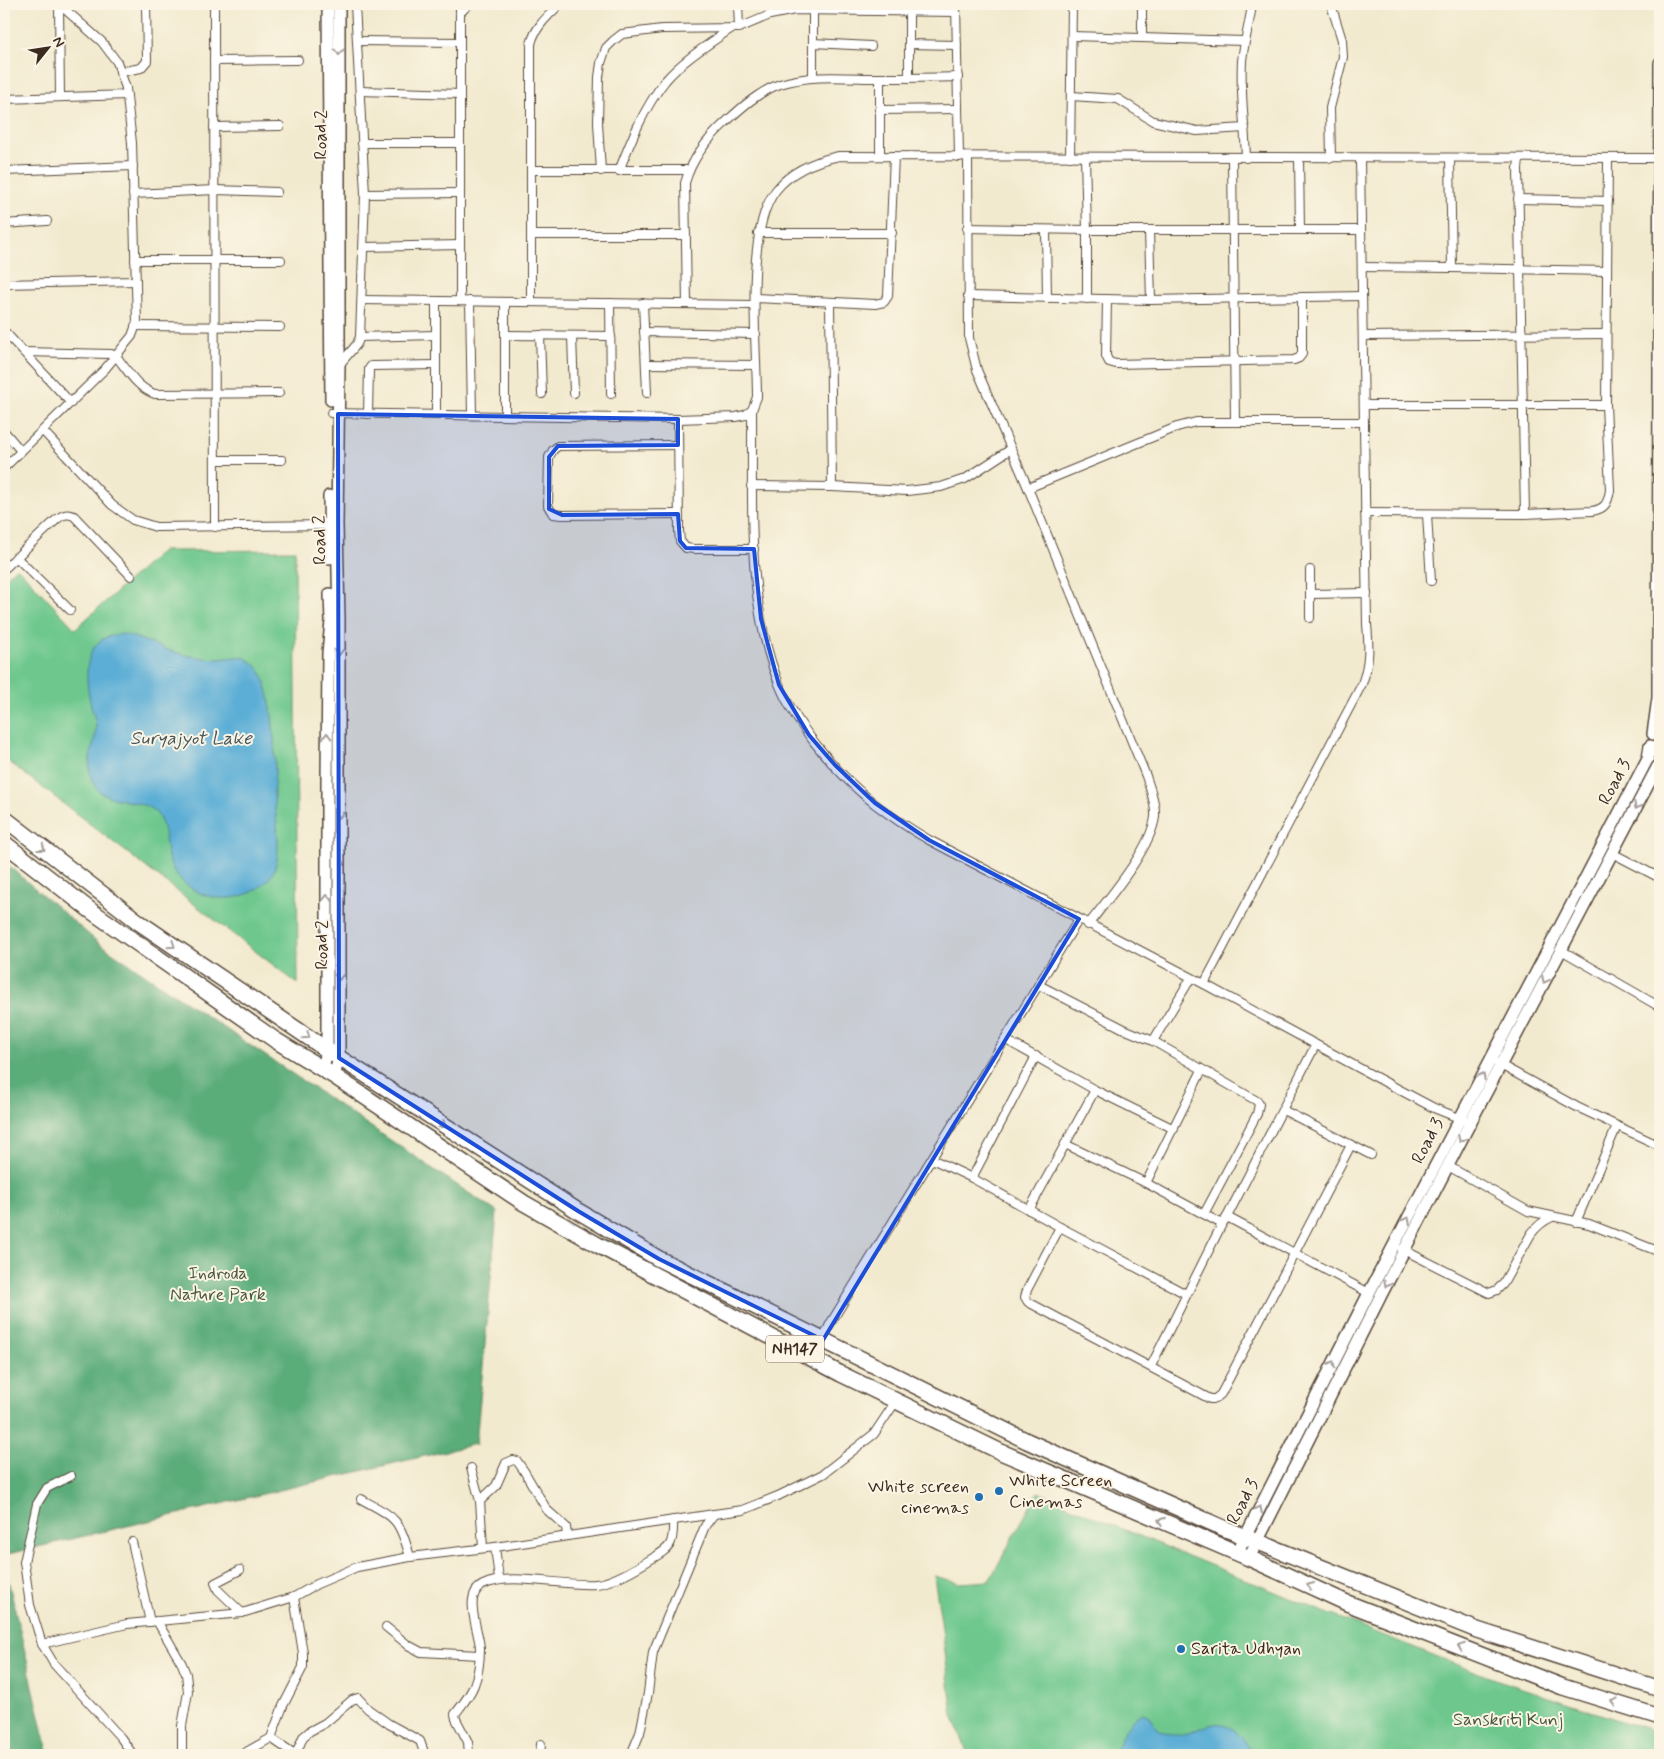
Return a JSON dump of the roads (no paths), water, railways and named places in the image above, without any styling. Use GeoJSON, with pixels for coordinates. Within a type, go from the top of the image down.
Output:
{"type":"FeatureCollection","features":[{"type":"Feature","properties":{"kind":"highway","name":"NH147"},"geometry":{"type":"LineString","coordinates":[[4,818],[140,923],[333,1054],[578,1211],[659,1258],[1027,1441],[1251,1539],[1476,1630],[1660,1690]]}},
{"type":"Feature","properties":{"kind":"highway","name":"NH147"},"geometry":{"type":"LineString","coordinates":[[4,843],[90,910],[275,1040],[328,1072],[533,1207],[598,1245],[841,1374],[1000,1452],[1243,1556],[1347,1604],[1563,1687],[1660,1717]]}},
{"type":"Feature","properties":{"kind":"highway"},"geometry":{"type":"LineString","coordinates":[[910,1408],[920,1388]]}},
{"type":"Feature","properties":{"kind":"street"},"geometry":{"type":"LineString","coordinates":[[4,468],[116,356],[132,336],[137,322],[132,143],[127,95],[117,62],[102,42],[59,4]]}},
{"type":"Feature","properties":{"kind":"street"},"geometry":{"type":"LineString","coordinates":[[59,4],[60,97]]}},
{"type":"Feature","properties":{"kind":"street"},"geometry":{"type":"LineString","coordinates":[[120,72],[141,68],[147,61],[146,4]]}},
{"type":"Feature","properties":{"kind":"street"},"geometry":{"type":"LineString","coordinates":[[214,4],[215,527]]}},
{"type":"Feature","properties":{"kind":"street","name":"Road 2"},"geometry":{"type":"LineString","coordinates":[[328,4],[334,414],[327,772],[333,1054],[328,1072]]}},
{"type":"Feature","properties":{"kind":"street","name":"Road 2"},"geometry":{"type":"LineString","coordinates":[[334,414],[339,365],[339,4]]}},
{"type":"Feature","properties":{"kind":"street"},"geometry":{"type":"LineString","coordinates":[[339,365],[357,344],[360,337],[362,300],[365,194],[355,4]]}},
{"type":"Feature","properties":{"kind":"street"},"geometry":{"type":"LineString","coordinates":[[460,4],[460,301]]}},
{"type":"Feature","properties":{"kind":"street"},"geometry":{"type":"LineString","coordinates":[[460,13],[469,4]]}},
{"type":"Feature","properties":{"kind":"street"},"geometry":{"type":"LineString","coordinates":[[532,302],[531,44],[533,34],[538,27],[560,4]]}},
{"type":"Feature","properties":{"kind":"street"},"geometry":{"type":"LineString","coordinates":[[736,28],[738,4]]}},
{"type":"Feature","properties":{"kind":"street"},"geometry":{"type":"LineString","coordinates":[[1070,157],[1072,4]]}},
{"type":"Feature","properties":{"kind":"street"},"geometry":{"type":"LineString","coordinates":[[1142,4],[1142,38]]}},
{"type":"Feature","properties":{"kind":"street"},"geometry":{"type":"LineString","coordinates":[[1246,158],[1242,63],[1244,41],[1250,25],[1252,4]]}},
{"type":"Feature","properties":{"kind":"street"},"geometry":{"type":"LineString","coordinates":[[1331,158],[1330,108],[1343,57],[1342,40],[1333,11],[1333,4]]}},
{"type":"Feature","properties":{"kind":"street"},"geometry":{"type":"LineString","coordinates":[[813,7],[813,77]]}},
{"type":"Feature","properties":{"kind":"street"},"geometry":{"type":"LineString","coordinates":[[618,171],[646,110],[666,81],[692,56],[736,28],[770,15],[813,7],[956,8],[958,109],[964,157],[968,228],[969,338],[977,370],[1028,488],[1154,798],[1155,817],[1147,842],[1122,880],[1088,925]]}},
{"type":"Feature","properties":{"kind":"street"},"geometry":{"type":"LineString","coordinates":[[909,7],[909,78]]}},
{"type":"Feature","properties":{"kind":"street"},"geometry":{"type":"LineString","coordinates":[[601,171],[598,123],[599,77],[606,48],[612,41],[622,34],[662,30],[736,28]]}},
{"type":"Feature","properties":{"kind":"street"},"geometry":{"type":"LineString","coordinates":[[1072,36],[1244,41]]}},
{"type":"Feature","properties":{"kind":"street"},"geometry":{"type":"LineString","coordinates":[[357,41],[459,42]]}},
{"type":"Feature","properties":{"kind":"street"},"geometry":{"type":"LineString","coordinates":[[813,43],[871,46]]}},
{"type":"Feature","properties":{"kind":"street"},"geometry":{"type":"LineString","coordinates":[[909,44],[957,45]]}},
{"type":"Feature","properties":{"kind":"street"},"geometry":{"type":"LineString","coordinates":[[214,61],[298,60]]}},
{"type":"Feature","properties":{"kind":"street"},"geometry":{"type":"LineString","coordinates":[[1656,732],[1659,635],[1660,63]]}},
{"type":"Feature","properties":{"kind":"street"},"geometry":{"type":"LineString","coordinates":[[687,304],[685,183],[693,161],[712,136],[741,108],[757,96],[780,84],[813,77],[958,77]]}},
{"type":"Feature","properties":{"kind":"street"},"geometry":{"type":"LineString","coordinates":[[880,78],[880,155]]}},
{"type":"Feature","properties":{"kind":"street"},"geometry":{"type":"LineString","coordinates":[[360,91],[460,94]]}},
{"type":"Feature","properties":{"kind":"street"},"geometry":{"type":"LineString","coordinates":[[4,99],[127,95]]}},
{"type":"Feature","properties":{"kind":"street"},"geometry":{"type":"LineString","coordinates":[[1071,96],[1118,99],[1153,121],[1197,131],[1245,128]]}},
{"type":"Feature","properties":{"kind":"street"},"geometry":{"type":"LineString","coordinates":[[880,110],[958,109]]}},
{"type":"Feature","properties":{"kind":"street"},"geometry":{"type":"LineString","coordinates":[[214,127],[280,126]]}},
{"type":"Feature","properties":{"kind":"street"},"geometry":{"type":"LineString","coordinates":[[362,143],[460,143]]}},
{"type":"Feature","properties":{"kind":"street"},"geometry":{"type":"LineString","coordinates":[[1465,1120],[1434,1108],[1315,1046],[1204,984],[928,840],[874,803],[859,790],[808,734],[779,685],[768,653],[761,620],[754,549],[751,486],[752,410],[757,396],[754,301],[758,233],[766,207],[776,190],[803,167],[820,160],[839,156],[1450,159],[1660,158]]}},
{"type":"Feature","properties":{"kind":"street"},"geometry":{"type":"LineString","coordinates":[[362,300],[687,304],[754,301],[881,303],[887,299],[892,233],[894,156]]}},
{"type":"Feature","properties":{"kind":"street"},"geometry":{"type":"LineString","coordinates":[[1085,157],[1087,299]]}},
{"type":"Feature","properties":{"kind":"street"},"geometry":{"type":"LineString","coordinates":[[1232,158],[1232,298],[1235,422]]}},
{"type":"Feature","properties":{"kind":"street"},"geometry":{"type":"LineString","coordinates":[[1299,158],[1300,230]]}},
{"type":"Feature","properties":{"kind":"street"},"geometry":{"type":"LineString","coordinates":[[1204,984],[1362,684],[1368,669],[1360,158]]}},
{"type":"Feature","properties":{"kind":"street"},"geometry":{"type":"LineString","coordinates":[[1450,159],[1452,268]]}},
{"type":"Feature","properties":{"kind":"street"},"geometry":{"type":"LineString","coordinates":[[1519,159],[1518,199],[1526,514]]}},
{"type":"Feature","properties":{"kind":"street"},"geometry":{"type":"LineString","coordinates":[[1366,513],[1526,514],[1592,512],[1599,510],[1609,501],[1606,406],[1608,159]]}},
{"type":"Feature","properties":{"kind":"street"},"geometry":{"type":"LineString","coordinates":[[4,171],[132,166]]}},
{"type":"Feature","properties":{"kind":"street"},"geometry":{"type":"LineString","coordinates":[[531,170],[689,170]]}},
{"type":"Feature","properties":{"kind":"street"},"geometry":{"type":"LineString","coordinates":[[133,194],[215,190],[277,192]]}},
{"type":"Feature","properties":{"kind":"street"},"geometry":{"type":"LineString","coordinates":[[365,194],[460,193]]}},
{"type":"Feature","properties":{"kind":"street"},"geometry":{"type":"LineString","coordinates":[[1518,199],[1608,201]]}},
{"type":"Feature","properties":{"kind":"street"},"geometry":{"type":"LineString","coordinates":[[4,224],[47,220]]}},
{"type":"Feature","properties":{"kind":"street"},"geometry":{"type":"LineString","coordinates":[[968,228],[1046,230],[1361,230]]}},
{"type":"Feature","properties":{"kind":"street"},"geometry":{"type":"LineString","coordinates":[[1046,230],[1047,298]]}},
{"type":"Feature","properties":{"kind":"street"},"geometry":{"type":"LineString","coordinates":[[1149,230],[1150,300]]}},
{"type":"Feature","properties":{"kind":"street"},"geometry":{"type":"LineString","coordinates":[[758,233],[892,233]]}},
{"type":"Feature","properties":{"kind":"street"},"geometry":{"type":"LineString","coordinates":[[531,234],[686,235]]}},
{"type":"Feature","properties":{"kind":"street"},"geometry":{"type":"LineString","coordinates":[[364,247],[460,245]]}},
{"type":"Feature","properties":{"kind":"street"},"geometry":{"type":"LineString","coordinates":[[135,260],[281,260]]}},
{"type":"Feature","properties":{"kind":"street"},"geometry":{"type":"LineString","coordinates":[[1362,267],[1607,271]]}},
{"type":"Feature","properties":{"kind":"street"},"geometry":{"type":"LineString","coordinates":[[4,284],[136,281]]}},
{"type":"Feature","properties":{"kind":"street"},"geometry":{"type":"LineString","coordinates":[[968,296],[1150,300],[1362,296]]}},
{"type":"Feature","properties":{"kind":"street"},"geometry":{"type":"LineString","coordinates":[[1107,299],[1106,356],[1109,362],[1116,364],[1294,360],[1302,354],[1302,297]]}},
{"type":"Feature","properties":{"kind":"street"},"geometry":{"type":"LineString","coordinates":[[436,301],[436,415]]}},
{"type":"Feature","properties":{"kind":"street"},"geometry":{"type":"LineString","coordinates":[[470,301],[472,416]]}},
{"type":"Feature","properties":{"kind":"street"},"geometry":{"type":"LineString","coordinates":[[505,302],[506,416]]}},
{"type":"Feature","properties":{"kind":"street"},"geometry":{"type":"LineString","coordinates":[[830,302],[832,487]]}},
{"type":"Feature","properties":{"kind":"street"},"geometry":{"type":"LineString","coordinates":[[610,303],[611,394]]}},
{"type":"Feature","properties":{"kind":"street"},"geometry":{"type":"LineString","coordinates":[[643,303],[647,393]]}},
{"type":"Feature","properties":{"kind":"street"},"geometry":{"type":"LineString","coordinates":[[135,326],[280,327]]}},
{"type":"Feature","properties":{"kind":"street"},"geometry":{"type":"LineString","coordinates":[[4,331],[71,403]]}},
{"type":"Feature","properties":{"kind":"street"},"geometry":{"type":"LineString","coordinates":[[644,332],[756,334]]}},
{"type":"Feature","properties":{"kind":"street"},"geometry":{"type":"LineString","coordinates":[[1363,336],[1606,334]]}},
{"type":"Feature","properties":{"kind":"street"},"geometry":{"type":"LineString","coordinates":[[360,337],[436,335]]}},
{"type":"Feature","properties":{"kind":"street"},"geometry":{"type":"LineString","coordinates":[[506,335],[611,336]]}},
{"type":"Feature","properties":{"kind":"street"},"geometry":{"type":"LineString","coordinates":[[540,335],[542,394]]}},
{"type":"Feature","properties":{"kind":"street"},"geometry":{"type":"LineString","coordinates":[[572,336],[574,393]]}},
{"type":"Feature","properties":{"kind":"street"},"geometry":{"type":"LineString","coordinates":[[24,352],[110,354],[116,356],[140,386],[148,392],[156,394],[279,393]]}},
{"type":"Feature","properties":{"kind":"street"},"geometry":{"type":"LineString","coordinates":[[368,414],[369,369],[371,366],[436,364]]}},
{"type":"Feature","properties":{"kind":"street"},"geometry":{"type":"LineString","coordinates":[[646,364],[756,365]]}},
{"type":"Feature","properties":{"kind":"street"},"geometry":{"type":"LineString","coordinates":[[1364,405],[1606,406]]}},
{"type":"Feature","properties":{"kind":"street"},"geometry":{"type":"LineString","coordinates":[[334,414],[678,419],[736,417],[745,415],[752,410]]}},
{"type":"Feature","properties":{"kind":"street"},"geometry":{"type":"LineString","coordinates":[[678,419],[678,514],[680,542],[686,548],[754,549]]}},
{"type":"Feature","properties":{"kind":"street"},"geometry":{"type":"LineString","coordinates":[[1028,488],[1176,427],[1196,422],[1364,422]]}},
{"type":"Feature","properties":{"kind":"street"},"geometry":{"type":"LineString","coordinates":[[4,431],[22,451]]}},
{"type":"Feature","properties":{"kind":"street"},"geometry":{"type":"LineString","coordinates":[[43,431],[112,505],[134,520],[156,527],[333,525]]}},
{"type":"Feature","properties":{"kind":"street"},"geometry":{"type":"LineString","coordinates":[[678,445],[558,446],[549,457],[548,506],[553,514],[562,515],[678,514]]}},
{"type":"Feature","properties":{"kind":"street"},"geometry":{"type":"LineString","coordinates":[[751,486],[832,487],[908,491],[941,487],[965,480],[1011,449]]}},
{"type":"Feature","properties":{"kind":"street"},"geometry":{"type":"LineString","coordinates":[[215,460],[282,460]]}},
{"type":"Feature","properties":{"kind":"street"},"geometry":{"type":"LineString","coordinates":[[4,569],[56,520],[64,514],[70,514],[131,576]]}},
{"type":"Feature","properties":{"kind":"street"},"geometry":{"type":"LineString","coordinates":[[1427,514],[1431,581]]}},
{"type":"Feature","properties":{"kind":"street"},"geometry":{"type":"LineString","coordinates":[[16,557],[70,610]]}},
{"type":"Feature","properties":{"kind":"street"},"geometry":{"type":"LineString","coordinates":[[1310,570],[1310,618]]}},
{"type":"Feature","properties":{"kind":"street"},"geometry":{"type":"LineString","coordinates":[[1310,594],[1367,593]]}},
{"type":"Feature","properties":{"kind":"street","name":"Road 3"},"geometry":{"type":"LineString","coordinates":[[1251,1539],[1495,1062],[1644,764],[1650,746],[1650,738],[1656,732]]}},
{"type":"Feature","properties":{"kind":"street"},"geometry":{"type":"LineString","coordinates":[[1650,746],[1660,755]]}},
{"type":"Feature","properties":{"kind":"street","name":"Road 3"},"geometry":{"type":"LineString","coordinates":[[1495,1062],[1561,950],[1660,762]]}},
{"type":"Feature","properties":{"kind":"street"},"geometry":{"type":"LineString","coordinates":[[1612,853],[1660,878]]}},
{"type":"Feature","properties":{"kind":"street"},"geometry":{"type":"LineString","coordinates":[[823,1340],[830,1324],[1079,919]]}},
{"type":"Feature","properties":{"kind":"street"},"geometry":{"type":"LineString","coordinates":[[1561,950],[1660,1007]]}},
{"type":"Feature","properties":{"kind":"street"},"geometry":{"type":"LineString","coordinates":[[1153,1041],[1191,978]]}},
{"type":"Feature","properties":{"kind":"street"},"geometry":{"type":"LineString","coordinates":[[1039,985],[1126,1030],[1153,1041],[1252,1097],[1259,1104],[1257,1114],[1204,1214]]}},
{"type":"Feature","properties":{"kind":"street"},"geometry":{"type":"LineString","coordinates":[[1006,1040],[1095,1090],[1174,1129]]}},
{"type":"Feature","properties":{"kind":"street"},"geometry":{"type":"LineString","coordinates":[[1151,1366],[1186,1294],[1284,1110],[1315,1046]]}},
{"type":"Feature","properties":{"kind":"street"},"geometry":{"type":"LineString","coordinates":[[972,1178],[1036,1056]]}},
{"type":"Feature","properties":{"kind":"street"},"geometry":{"type":"LineString","coordinates":[[1495,1062],[1577,1107],[1660,1146]]}},
{"type":"Feature","properties":{"kind":"street"},"geometry":{"type":"LineString","coordinates":[[1146,1183],[1202,1070]]}},
{"type":"Feature","properties":{"kind":"street"},"geometry":{"type":"LineString","coordinates":[[1030,1210],[1095,1090]]}},
{"type":"Feature","properties":{"kind":"street"},"geometry":{"type":"LineString","coordinates":[[1284,1110],[1371,1155]]}},
{"type":"Feature","properties":{"kind":"street","name":"Road 3"},"geometry":{"type":"LineString","coordinates":[[1243,1556],[1369,1293],[1399,1248],[1448,1166],[1465,1120]]}},
{"type":"Feature","properties":{"kind":"street"},"geometry":{"type":"LineString","coordinates":[[1576,1222],[1617,1126]]}},
{"type":"Feature","properties":{"kind":"street"},"geometry":{"type":"LineString","coordinates":[[1065,1144],[1146,1183],[1204,1214],[1224,1220],[1295,1252],[1369,1293]]}},
{"type":"Feature","properties":{"kind":"street"},"geometry":{"type":"LineString","coordinates":[[1060,1227],[1027,1290],[1025,1297],[1028,1302],[1210,1398],[1218,1397],[1351,1145]]}},
{"type":"Feature","properties":{"kind":"street"},"geometry":{"type":"LineString","coordinates":[[932,1159],[972,1178],[1186,1294]]}},
{"type":"Feature","properties":{"kind":"street"},"geometry":{"type":"LineString","coordinates":[[1448,1166],[1528,1210],[1599,1228],[1660,1252]]}},
{"type":"Feature","properties":{"kind":"street"},"geometry":{"type":"LineString","coordinates":[[1399,1248],[1489,1293],[1497,1290],[1503,1284],[1536,1227],[1542,1221],[1552,1217]]}},
{"type":"Feature","properties":{"kind":"street"},"geometry":{"type":"LineString","coordinates":[[42,1644],[127,1624],[242,1613],[294,1597],[317,1584],[357,1566],[743,1510],[824,1474],[874,1434],[896,1401]]}},
{"type":"Feature","properties":{"kind":"street"},"geometry":{"type":"LineString","coordinates":[[480,1501],[496,1486],[506,1463],[513,1460],[517,1461],[548,1510],[566,1527],[567,1536]]}},
{"type":"Feature","properties":{"kind":"street"},"geometry":{"type":"LineString","coordinates":[[471,1468],[480,1501],[484,1548]]}},
{"type":"Feature","properties":{"kind":"street"},"geometry":{"type":"LineString","coordinates":[[71,1476],[47,1488],[37,1504],[24,1562],[30,1605],[42,1644],[54,1664],[121,1738],[133,1755]]}},
{"type":"Feature","properties":{"kind":"street"},"geometry":{"type":"LineString","coordinates":[[361,1499],[388,1514],[396,1521],[404,1534],[410,1557]]}},
{"type":"Feature","properties":{"kind":"street"},"geometry":{"type":"LineString","coordinates":[[631,1755],[640,1733],[648,1693],[653,1652],[705,1526],[714,1514]]}},
{"type":"Feature","properties":{"kind":"street"},"geometry":{"type":"LineString","coordinates":[[469,1755],[468,1742],[456,1719],[456,1714],[474,1686],[480,1649],[472,1602],[473,1593],[480,1586],[499,1579],[599,1584],[642,1565],[665,1551],[672,1544],[674,1520]]}},
{"type":"Feature","properties":{"kind":"street"},"geometry":{"type":"LineString","coordinates":[[132,1542],[154,1621],[182,1664],[186,1674],[188,1692],[182,1726],[182,1755]]}},
{"type":"Feature","properties":{"kind":"street"},"geometry":{"type":"LineString","coordinates":[[495,1546],[499,1579]]}},
{"type":"Feature","properties":{"kind":"street"},"geometry":{"type":"LineString","coordinates":[[240,1570],[215,1583],[218,1590],[242,1613]]}},
{"type":"Feature","properties":{"kind":"street"},"geometry":{"type":"LineString","coordinates":[[241,1755],[271,1738],[283,1706],[303,1667],[303,1653],[294,1597]]}},
{"type":"Feature","properties":{"kind":"street"},"geometry":{"type":"LineString","coordinates":[[386,1627],[408,1645],[421,1652],[479,1655]]}},
{"type":"Feature","properties":{"kind":"street"},"geometry":{"type":"LineString","coordinates":[[271,1738],[296,1755],[303,1737],[329,1720],[352,1700],[358,1698],[368,1709],[389,1724],[420,1741],[424,1747],[425,1755]]}},
{"type":"Feature","properties":{"kind":"street"},"geometry":{"type":"LineString","coordinates":[[540,1755],[541,1744]]}},
{"type":"Feature","properties":{"kind":"water","name":"Suryajyot Lake"},"geometry":{"type":"Polygon","coordinates":[[[123,634],[187,655],[217,659],[243,657],[255,665],[262,674],[272,716],[278,850],[273,873],[266,882],[254,891],[233,898],[222,898],[211,897],[191,888],[175,873],[170,863],[164,831],[157,814],[144,805],[108,796],[95,786],[91,778],[90,763],[96,725],[88,687],[87,667],[93,649],[99,642],[109,636],[123,634]]]}},
{"type":"Feature","properties":{"kind":"water"},"geometry":{"type":"Polygon","coordinates":[[[1143,1713],[1149,1716],[1157,1729],[1174,1735],[1186,1734],[1214,1724],[1227,1726],[1236,1732],[1250,1747],[1249,1755],[1110,1755],[1119,1745],[1126,1728],[1135,1718],[1143,1713]]]}},
{"type":"Feature","properties":{"kind":"water"},"geometry":{"type":"Polygon","coordinates":[[[1099,1753],[1110,1755],[1086,1755],[1099,1753]]]}},
{"type":"Feature","properties":{"kind":"place","name":"White Screen Cinemas"},"geometry":{"type":"Point","coordinates":[999,1491]}},
{"type":"Feature","properties":{"kind":"place","name":"White screen cinemas"},"geometry":{"type":"Point","coordinates":[979,1497]}},
{"type":"Feature","properties":{"kind":"place","name":"Sarita Udhyan"},"geometry":{"type":"Point","coordinates":[1181,1649]}},
{"type":"Feature","properties":{"kind":"park label","name":"Indroda Nature Park"},"geometry":{"type":"Point","coordinates":[218,1284]}},
{"type":"Feature","properties":{"kind":"park label","name":"Sanskriti Kunj"},"geometry":{"type":"Point","coordinates":[1508,1720]}}]}
